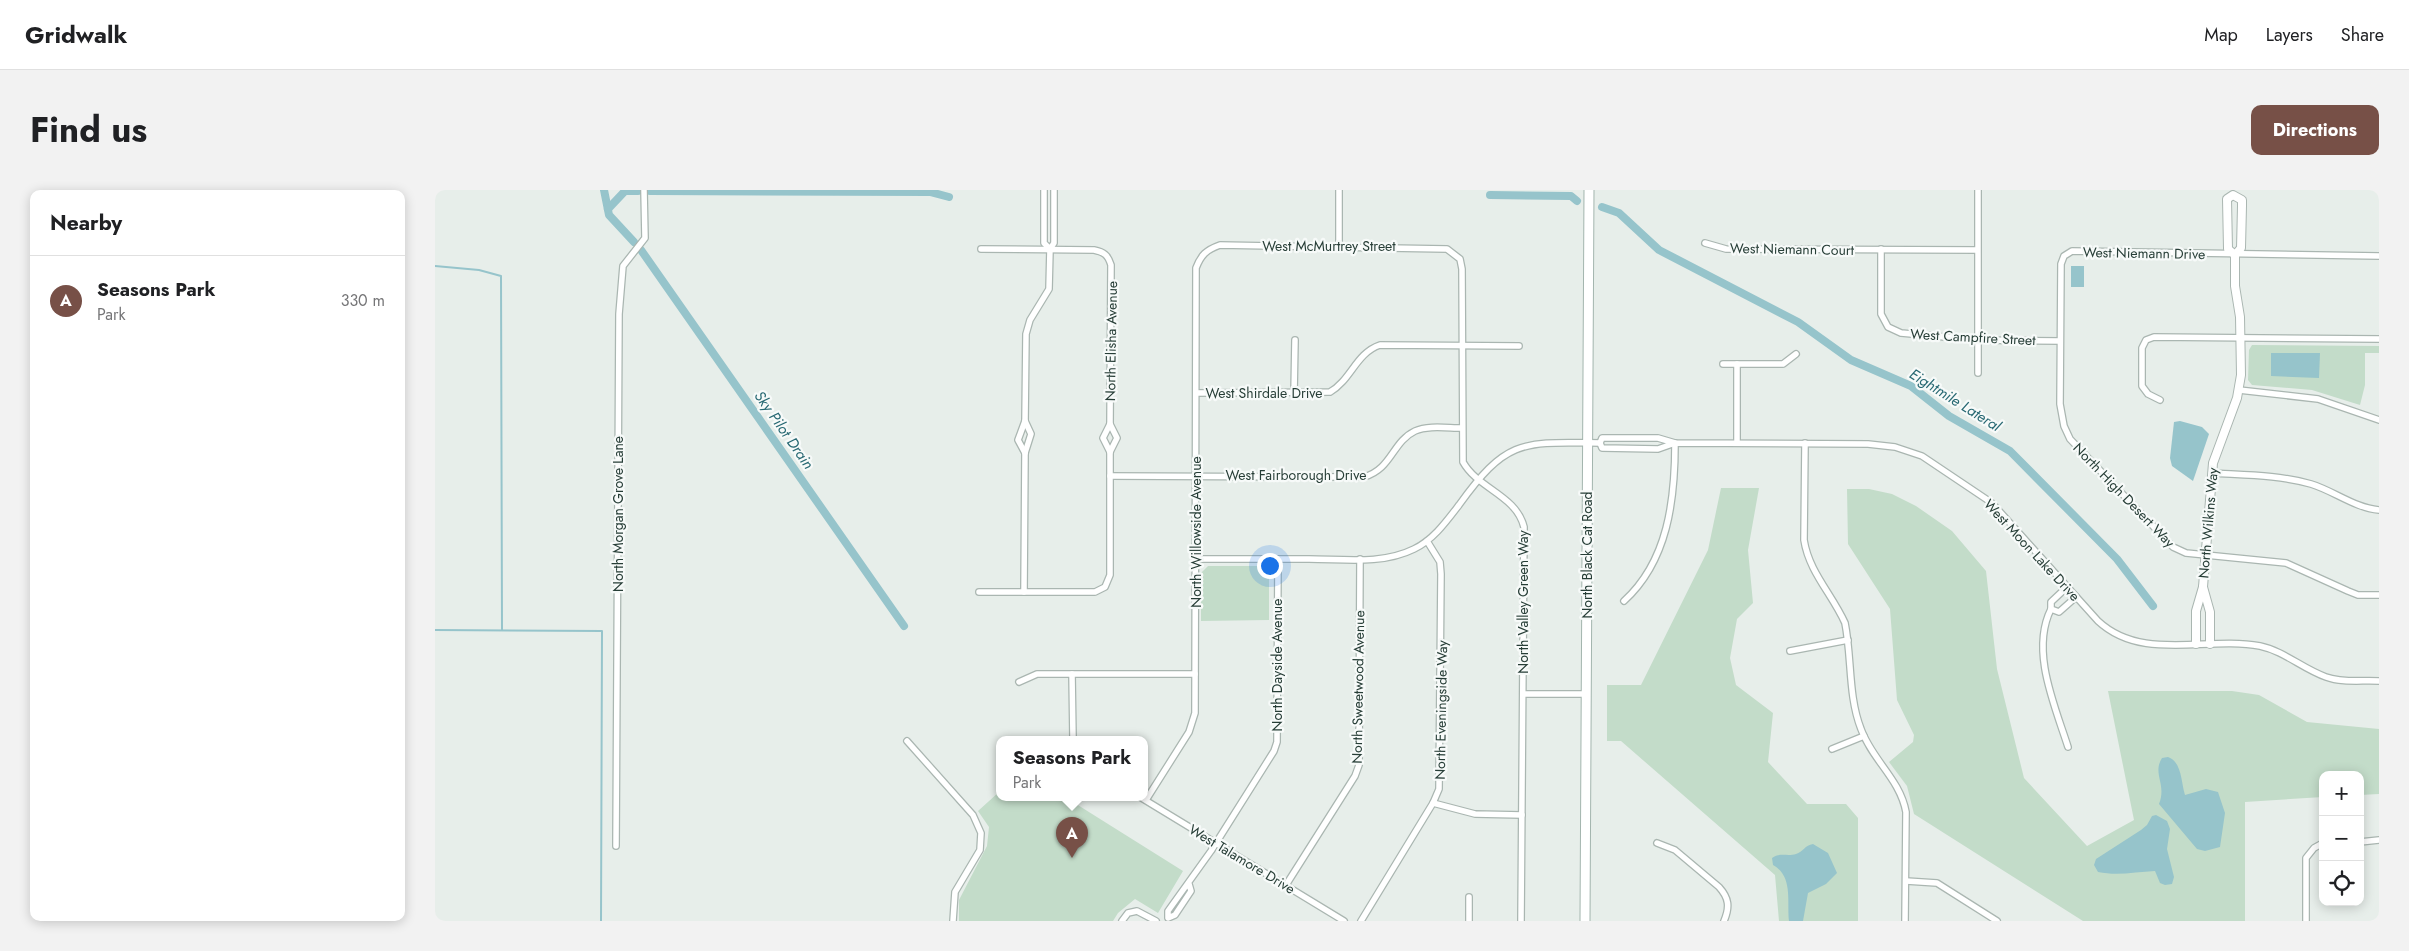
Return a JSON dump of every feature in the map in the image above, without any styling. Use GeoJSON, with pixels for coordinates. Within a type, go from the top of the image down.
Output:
{"type":"FeatureCollection","features":[{"type":"Feature","properties":{"kind":"main road","name":"North Black Cat Road"},"geometry":{"type":"LineString","coordinates":[[1585,921],[1589,190]]}},
{"type":"Feature","properties":{"kind":"street","name":"North Morgan Grove Lane"},"geometry":{"type":"LineString","coordinates":[[616,846],[619,314],[623,266],[645,238],[644,190]]}},
{"type":"Feature","properties":{"kind":"street"},"geometry":{"type":"LineString","coordinates":[[1044,190],[1044,243],[1050,249]]}},
{"type":"Feature","properties":{"kind":"street"},"geometry":{"type":"LineString","coordinates":[[979,592],[1024,592],[1025,453],[1031,434],[1025,421],[1026,334],[1030,320],[1049,290],[1050,249],[1053,243],[1054,190]]}},
{"type":"Feature","properties":{"kind":"street"},"geometry":{"type":"LineString","coordinates":[[1339,190],[1339,246]]}},
{"type":"Feature","properties":{"kind":"street"},"geometry":{"type":"LineString","coordinates":[[1978,190],[1978,373]]}},
{"type":"Feature","properties":{"kind":"street","name":"North Wilkins Way"},"geometry":{"type":"LineString","coordinates":[[2196,644],[2196,611],[2203,587],[2212,473],[2216,454],[2239,390],[2241,338],[2235,286],[2235,255],[2241,248],[2242,206],[2241,200],[2233,192],[2227,199],[2226,230],[2228,249],[2235,255]]}},
{"type":"Feature","properties":{"kind":"street","name":"West Niemann Court"},"geometry":{"type":"LineString","coordinates":[[1705,243],[1726,249],[1977,250]]}},
{"type":"Feature","properties":{"kind":"street","name":"West McMurtrey Street"},"geometry":{"type":"LineString","coordinates":[[1204,252],[1220,246],[1339,246],[1438,247],[1454,253]]}},
{"type":"Feature","properties":{"kind":"street"},"geometry":{"type":"LineString","coordinates":[[981,249],[1050,249]]}},
{"type":"Feature","properties":{"kind":"street","name":"North Elisha Avenue"},"geometry":{"type":"LineString","coordinates":[[1050,249],[1094,250],[1102,252],[1109,258],[1111,265],[1110,424],[1103,438],[1110,452]]}},
{"type":"Feature","properties":{"kind":"street","name":"West Campfire Street"},"geometry":{"type":"LineString","coordinates":[[1881,249],[1881,314],[1888,327],[1901,333],[1978,340],[2060,341]]}},
{"type":"Feature","properties":{"kind":"street","name":"West Niemann Drive"},"geometry":{"type":"LineString","coordinates":[[2061,264],[2064,256],[2072,252],[2081,251],[2235,255]]}},
{"type":"Feature","properties":{"kind":"street","name":"North Willowside Avenue"},"geometry":{"type":"LineString","coordinates":[[1148,797],[1193,724],[1195,713],[1196,268],[1204,252]]}},
{"type":"Feature","properties":{"kind":"street","name":"North Valley Green Way"},"geometry":{"type":"LineString","coordinates":[[1454,253],[1460,259],[1462,269],[1463,462],[1469,472],[1517,510],[1524,527],[1521,921]]}},
{"type":"Feature","properties":{"kind":"street"},"geometry":{"type":"LineString","coordinates":[[2235,255],[2379,256]]}},
{"type":"Feature","properties":{"kind":"street","name":"North High Desert Way"},"geometry":{"type":"LineString","coordinates":[[2061,264],[2061,412],[2070,439],[2173,547],[2186,553],[2286,563],[2348,591],[2358,594],[2379,594]]}},
{"type":"Feature","properties":{"kind":"street"},"geometry":{"type":"LineString","coordinates":[[2160,400],[2149,394],[2142,386],[2142,348],[2146,340],[2154,337],[2379,339]]}},
{"type":"Feature","properties":{"kind":"street"},"geometry":{"type":"LineString","coordinates":[[1294,394],[1295,340]]}},
{"type":"Feature","properties":{"kind":"street","name":"West Shirdale Drive"},"geometry":{"type":"LineString","coordinates":[[1196,393],[1323,394],[1338,388],[1363,354],[1370,348],[1380,345],[1519,346]]}},
{"type":"Feature","properties":{"kind":"street"},"geometry":{"type":"LineString","coordinates":[[1723,364],[1783,364],[1796,354]]}},
{"type":"Feature","properties":{"kind":"street"},"geometry":{"type":"LineString","coordinates":[[1737,364],[1737,443]]}},
{"type":"Feature","properties":{"kind":"street"},"geometry":{"type":"LineString","coordinates":[[2239,390],[2317,398],[2379,420]]}},
{"type":"Feature","properties":{"kind":"street"},"geometry":{"type":"LineString","coordinates":[[1025,421],[1020,430],[1018,440],[1025,453]]}},
{"type":"Feature","properties":{"kind":"street","name":"North Elisha Avenue"},"geometry":{"type":"LineString","coordinates":[[1024,592],[1095,592],[1105,587],[1110,575],[1110,452],[1117,438],[1110,424]]}},
{"type":"Feature","properties":{"kind":"street","name":"West Fairborough Drive"},"geometry":{"type":"LineString","coordinates":[[1110,476],[1365,476],[1377,473],[1404,439],[1415,431],[1427,428],[1462,428]]}},
{"type":"Feature","properties":{"kind":"street","name":"West Moon Lake Drive"},"geometry":{"type":"LineString","coordinates":[[1675,443],[1658,449],[1602,448],[1601,443],[1602,438],[1658,438],[1675,443],[1879,444],[1922,456],[1992,503],[2105,627],[2131,641],[2150,644],[2260,646],[2283,654],[2327,677],[2379,681]]}},
{"type":"Feature","properties":{"kind":"street"},"geometry":{"type":"LineString","coordinates":[[1196,559],[1360,559],[1397,556],[1427,541],[1446,522],[1477,479],[1497,460],[1523,446],[1546,442],[1601,443]]}},
{"type":"Feature","properties":{"kind":"street"},"geometry":{"type":"LineString","coordinates":[[1624,601],[1639,587],[1664,538],[1675,484],[1675,443]]}},
{"type":"Feature","properties":{"kind":"street"},"geometry":{"type":"LineString","coordinates":[[1805,443],[1806,553],[1812,568],[1839,610],[1848,640],[1855,705],[1864,736],[1875,756],[1899,788],[1904,801],[1906,812],[1905,921]]}},
{"type":"Feature","properties":{"kind":"street"},"geometry":{"type":"LineString","coordinates":[[2212,473],[2301,481],[2323,488],[2370,509],[2379,510]]}},
{"type":"Feature","properties":{"kind":"street","name":"North Eveningside Way"},"geometry":{"type":"LineString","coordinates":[[1361,921],[1433,803],[1439,789],[1442,585],[1440,562],[1427,541]]}},
{"type":"Feature","properties":{"kind":"street","name":"North Dayside Avenue"},"geometry":{"type":"LineString","coordinates":[[1167,920],[1168,911],[1184,886],[1189,884],[1216,843],[1274,751],[1277,742],[1278,559]]}},
{"type":"Feature","properties":{"kind":"street","name":"North Sweetwood Avenue"},"geometry":{"type":"LineString","coordinates":[[1286,886],[1355,776],[1359,765],[1360,559]]}},
{"type":"Feature","properties":{"kind":"street"},"geometry":{"type":"LineString","coordinates":[[2067,587],[2051,602],[2051,610],[2046,620],[2044,656],[2049,686],[2068,747]]}},
{"type":"Feature","properties":{"kind":"street","name":"North Wilkins Way"},"geometry":{"type":"LineString","coordinates":[[2203,587],[2210,612],[2210,644]]}},
{"type":"Feature","properties":{"kind":"street"},"geometry":{"type":"LineString","coordinates":[[2051,610],[2059,612],[2076,597]]}},
{"type":"Feature","properties":{"kind":"street"},"geometry":{"type":"LineString","coordinates":[[1790,651],[1848,640]]}},
{"type":"Feature","properties":{"kind":"street"},"geometry":{"type":"LineString","coordinates":[[1019,682],[1037,674],[1195,674]]}},
{"type":"Feature","properties":{"kind":"street"},"geometry":{"type":"LineString","coordinates":[[1072,674],[1073,736]]}},
{"type":"Feature","properties":{"kind":"street"},"geometry":{"type":"LineString","coordinates":[[1523,694],[1586,694]]}},
{"type":"Feature","properties":{"kind":"street"},"geometry":{"type":"LineString","coordinates":[[1833,749],[1864,736]]}},
{"type":"Feature","properties":{"kind":"street"},"geometry":{"type":"LineString","coordinates":[[907,741],[973,815],[981,833],[980,850],[955,892],[953,921]]}},
{"type":"Feature","properties":{"kind":"street","name":"West Talamore Drive"},"geometry":{"type":"LineString","coordinates":[[1148,801],[1344,921]]}},
{"type":"Feature","properties":{"kind":"street"},"geometry":{"type":"LineString","coordinates":[[1433,803],[1475,814],[1522,815]]}},
{"type":"Feature","properties":{"kind":"street"},"geometry":{"type":"LineString","coordinates":[[2364,842],[2379,840]]}},
{"type":"Feature","properties":{"kind":"street"},"geometry":{"type":"LineString","coordinates":[[1657,843],[1675,850],[1719,887],[1725,894],[1729,904],[1724,921]]}},
{"type":"Feature","properties":{"kind":"street"},"geometry":{"type":"LineString","coordinates":[[2306,921],[2306,858],[2314,848],[2319,846]]}},
{"type":"Feature","properties":{"kind":"street"},"geometry":{"type":"LineString","coordinates":[[1906,881],[1937,883],[1997,921]]}},
{"type":"Feature","properties":{"kind":"street"},"geometry":{"type":"LineString","coordinates":[[1469,897],[1469,921]]}},
{"type":"Feature","properties":{"kind":"street"},"geometry":{"type":"LineString","coordinates":[[1122,921],[1133,911],[1143,912],[1156,921]]}},
{"type":"Feature","properties":{"kind":"green space"},"geometry":{"type":"Polygon","coordinates":[[[2252,345],[2379,346],[2379,353],[2365,353],[2365,385],[2360,405],[2312,390],[2252,385],[2248,380],[2249,350],[2252,345]]]}},
{"type":"Feature","properties":{"kind":"green space"},"geometry":{"type":"Polygon","coordinates":[[[1721,488],[1759,488],[1748,550],[1753,603],[1737,619],[1730,658],[1736,685],[1773,713],[1768,762],[1807,804],[1846,804],[1858,818],[1858,921],[1779,921],[1775,875],[1621,741],[1607,741],[1607,685],[1641,685],[1708,550],[1721,488]]]}},
{"type":"Feature","properties":{"kind":"green space"},"geometry":{"type":"Polygon","coordinates":[[[1847,489],[1869,489],[1892,494],[1916,506],[1952,531],[1986,571],[1997,669],[2024,778],[2087,846],[2134,820],[2108,691],[2232,691],[2259,695],[2307,722],[2379,729],[2379,794],[2364,795],[2364,771],[2319,771],[2319,797],[2245,802],[2245,921],[2083,921],[1914,814],[1907,786],[1889,762],[1913,742],[1914,735],[1897,700],[1890,609],[1848,544],[1847,489]]]}},
{"type":"Feature","properties":{"kind":"green space"},"geometry":{"type":"Polygon","coordinates":[[[1208,566],[1262,566],[1269,573],[1269,620],[1201,621],[1201,573],[1208,566]]]}},
{"type":"Feature","properties":{"kind":"green space"},"geometry":{"type":"Polygon","coordinates":[[[996,795],[996,801],[1071,801],[1183,871],[1158,913],[1135,899],[1118,913],[1113,921],[959,921],[959,900],[987,846],[989,827],[978,811],[996,795]]]}},
{"type":"Feature","properties":{"kind":"water"},"geometry":{"type":"Polygon","coordinates":[[[2071,266],[2084,266],[2084,287],[2071,287],[2071,266]]]}},
{"type":"Feature","properties":{"kind":"water"},"geometry":{"type":"Polygon","coordinates":[[[2271,353],[2320,353],[2319,378],[2271,376],[2271,353]]]}},
{"type":"Feature","properties":{"kind":"water"},"geometry":{"type":"Polygon","coordinates":[[[2180,421],[2202,427],[2209,434],[2193,481],[2172,466],[2170,458],[2174,422],[2180,421]]]}},
{"type":"Feature","properties":{"kind":"water"},"geometry":{"type":"Polygon","coordinates":[[[2168,757],[2176,763],[2185,795],[2206,789],[2218,792],[2225,813],[2220,847],[2205,851],[2197,849],[2159,804],[2161,791],[2158,769],[2162,758],[2168,757]]]}},
{"type":"Feature","properties":{"kind":"water"},"geometry":{"type":"Polygon","coordinates":[[[2156,815],[2167,821],[2170,829],[2167,849],[2174,877],[2172,884],[2165,885],[2160,883],[2155,871],[2119,874],[2098,872],[2094,865],[2096,859],[2141,830],[2147,825],[2152,816],[2156,815]]]}},
{"type":"Feature","properties":{"kind":"water"},"geometry":{"type":"Polygon","coordinates":[[[1813,844],[1828,853],[1837,873],[1826,884],[1808,893],[1803,921],[1789,921],[1788,889],[1784,875],[1773,865],[1772,858],[1778,855],[1796,854],[1813,844]]]}},
{"type":"Feature","properties":{"kind":"waterway","name":"Sky Pilot Drain"},"geometry":{"type":"LineString","coordinates":[[604,190],[609,215],[634,242]]}},
{"type":"Feature","properties":{"kind":"waterway","name":"Eightmile Lateral"},"geometry":{"type":"LineString","coordinates":[[608,209],[625,191],[638,191]]}},
{"type":"Feature","properties":{"kind":"waterway","name":"Eightmile Lateral"},"geometry":{"type":"LineString","coordinates":[[650,191],[930,192],[949,197]]}},
{"type":"Feature","properties":{"kind":"waterway","name":"Eightmile Lateral"},"geometry":{"type":"LineString","coordinates":[[1490,195],[1571,196],[1577,201]]}},
{"type":"Feature","properties":{"kind":"waterway","name":"Eightmile Lateral"},"geometry":{"type":"LineString","coordinates":[[1602,207],[1619,213],[1659,250],[1798,322],[1851,360],[1911,386],[1949,416],[2010,451],[2117,559],[2153,606]]}},
{"type":"Feature","properties":{"kind":"waterway","name":"Sky Pilot Drain"},"geometry":{"type":"LineString","coordinates":[[641,250],[904,626]]}},
{"type":"Feature","properties":{"kind":"waterway"},"geometry":{"type":"LineString","coordinates":[[435,266],[479,270],[501,276],[502,630]]}},
{"type":"Feature","properties":{"kind":"waterway"},"geometry":{"type":"LineString","coordinates":[[435,630],[602,631],[601,921]]}},
{"type":"Feature","properties":{"kind":"place","name":"Seasons Park"},"geometry":{"type":"Point","coordinates":[1072,858]}}]}
